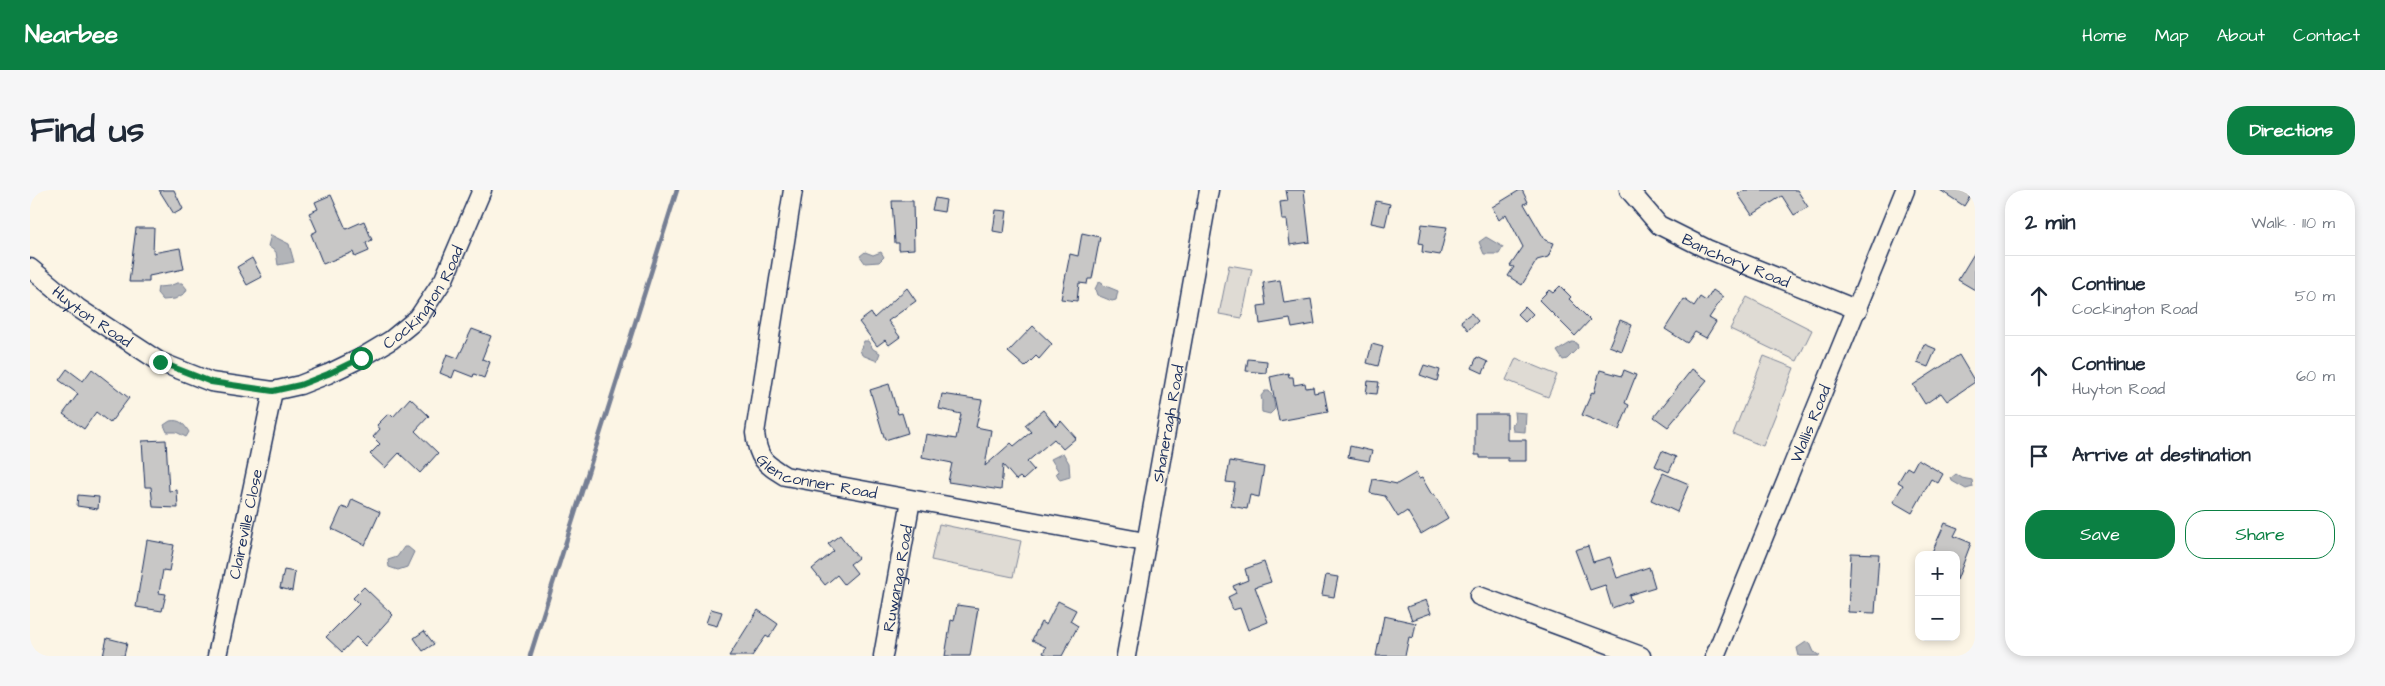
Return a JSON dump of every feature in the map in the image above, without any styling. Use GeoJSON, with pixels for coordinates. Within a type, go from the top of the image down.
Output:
{"type":"FeatureCollection","features":[{"type":"Feature","properties":{"kind":"street","name":"Cockington Road"},"geometry":{"type":"LineString","coordinates":[[273,391],[300,385],[361,358],[391,340],[418,318],[444,279],[482,190]]}},
{"type":"Feature","properties":{"kind":"street","name":"Glenconner Road"},"geometry":{"type":"LineString","coordinates":[[793,190],[755,433],[757,449],[765,464],[785,476],[1145,542]]}},
{"type":"Feature","properties":{"kind":"street","name":"Shaneragh Road"},"geometry":{"type":"LineString","coordinates":[[1126,656],[1209,190]]}},
{"type":"Feature","properties":{"kind":"street","name":"Banchory Road"},"geometry":{"type":"LineString","coordinates":[[1629,190],[1659,225],[1706,249],[1858,310]]}},
{"type":"Feature","properties":{"kind":"street","name":"Wallis Road"},"geometry":{"type":"LineString","coordinates":[[1715,656],[1858,310],[1905,190]]}},
{"type":"Feature","properties":{"kind":"street","name":"Huyton Road"},"geometry":{"type":"LineString","coordinates":[[30,268],[78,308],[160,362],[211,382],[273,391]]}},
{"type":"Feature","properties":{"kind":"street","name":"Claireville Close"},"geometry":{"type":"LineString","coordinates":[[217,656],[273,391]]}},
{"type":"Feature","properties":{"kind":"street","name":"Ruwanga Road"},"geometry":{"type":"LineString","coordinates":[[883,656],[911,500]]}},
{"type":"Feature","properties":{"kind":"street"},"geometry":{"type":"LineString","coordinates":[[1479,596],[1641,656]]}},
{"type":"Feature","properties":{"kind":"shaded area"},"geometry":{"type":"Polygon","coordinates":[[[271,235],[289,244],[294,262],[278,265],[276,252],[268,246],[271,235]]]}},
{"type":"Feature","properties":{"kind":"shaded area"},"geometry":{"type":"Polygon","coordinates":[[[1486,237],[1503,247],[1499,254],[1484,254],[1479,242],[1486,237]]]}},
{"type":"Feature","properties":{"kind":"shaded area"},"geometry":{"type":"Polygon","coordinates":[[[865,252],[873,255],[881,252],[884,257],[879,262],[865,263],[860,256],[865,252]]]}},
{"type":"Feature","properties":{"kind":"shaded area"},"geometry":{"type":"Polygon","coordinates":[[[1229,265],[1252,269],[1242,318],[1219,314],[1229,265]]]}},
{"type":"Feature","properties":{"kind":"shaded area"},"geometry":{"type":"Polygon","coordinates":[[[1102,282],[1103,285],[1118,291],[1116,300],[1112,301],[1097,295],[1095,289],[1098,283],[1102,282]]]}},
{"type":"Feature","properties":{"kind":"shaded area"},"geometry":{"type":"Polygon","coordinates":[[[182,283],[187,289],[185,293],[175,299],[163,300],[157,293],[158,287],[182,283]]]}},
{"type":"Feature","properties":{"kind":"shaded area"},"geometry":{"type":"Polygon","coordinates":[[[1747,297],[1812,330],[1797,361],[1730,329],[1747,297]]]}},
{"type":"Feature","properties":{"kind":"shaded area"},"geometry":{"type":"Polygon","coordinates":[[[864,341],[868,341],[873,349],[880,353],[877,361],[862,355],[860,350],[864,341]]]}},
{"type":"Feature","properties":{"kind":"shaded area"},"geometry":{"type":"Polygon","coordinates":[[[1572,342],[1577,343],[1578,348],[1567,359],[1563,360],[1557,351],[1572,342]]]}},
{"type":"Feature","properties":{"kind":"shaded area"},"geometry":{"type":"Polygon","coordinates":[[[1764,356],[1794,368],[1763,446],[1733,434],[1764,356]]]}},
{"type":"Feature","properties":{"kind":"shaded area"},"geometry":{"type":"Polygon","coordinates":[[[1516,358],[1557,375],[1548,397],[1506,380],[1516,358]]]}},
{"type":"Feature","properties":{"kind":"shaded area"},"geometry":{"type":"Polygon","coordinates":[[[1265,391],[1269,391],[1273,397],[1275,409],[1270,414],[1262,412],[1261,396],[1265,391]]]}},
{"type":"Feature","properties":{"kind":"shaded area"},"geometry":{"type":"Polygon","coordinates":[[[1514,412],[1526,413],[1525,432],[1513,431],[1512,424],[1515,422],[1514,412]]]}},
{"type":"Feature","properties":{"kind":"shaded area"},"geometry":{"type":"Polygon","coordinates":[[[170,421],[179,421],[183,424],[189,432],[186,437],[176,432],[167,432],[164,425],[170,421]]]}},
{"type":"Feature","properties":{"kind":"shaded area"},"geometry":{"type":"Polygon","coordinates":[[[1063,453],[1069,463],[1070,477],[1060,480],[1056,473],[1059,472],[1051,459],[1063,453]]]}},
{"type":"Feature","properties":{"kind":"shaded area"},"geometry":{"type":"Polygon","coordinates":[[[1956,474],[1962,478],[1972,480],[1973,487],[1966,489],[1952,481],[1951,478],[1956,474]]]}},
{"type":"Feature","properties":{"kind":"shaded area"},"geometry":{"type":"Polygon","coordinates":[[[939,524],[1021,541],[1013,577],[931,560],[939,524]]]}},
{"type":"Feature","properties":{"kind":"shaded area"},"geometry":{"type":"Polygon","coordinates":[[[404,547],[408,547],[414,552],[407,567],[398,570],[389,567],[388,560],[397,557],[404,547]]]}},
{"type":"Feature","properties":{"kind":"shaded area"},"geometry":{"type":"Polygon","coordinates":[[[1806,642],[1810,643],[1814,652],[1820,656],[1799,656],[1797,648],[1806,642]]]}},
{"type":"Feature","properties":{"kind":"building"},"geometry":{"type":"Polygon","coordinates":[[[159,190],[174,190],[183,209],[174,214],[159,190]]]}},
{"type":"Feature","properties":{"kind":"building"},"geometry":{"type":"Polygon","coordinates":[[[1286,190],[1304,190],[1310,242],[1290,245],[1287,220],[1282,220],[1280,202],[1288,201],[1286,190]]]}},
{"type":"Feature","properties":{"kind":"building"},"geometry":{"type":"Polygon","coordinates":[[[1522,190],[1528,202],[1524,204],[1545,240],[1554,243],[1548,257],[1537,260],[1522,285],[1508,276],[1514,267],[1510,266],[1523,247],[1506,214],[1499,220],[1492,207],[1522,190]]]}},
{"type":"Feature","properties":{"kind":"building"},"geometry":{"type":"Polygon","coordinates":[[[1745,190],[1797,190],[1808,207],[1794,215],[1782,196],[1752,215],[1738,194],[1745,190]]]}},
{"type":"Feature","properties":{"kind":"building"},"geometry":{"type":"Polygon","coordinates":[[[1940,190],[1974,190],[1964,206],[1940,190]]]}},
{"type":"Feature","properties":{"kind":"building"},"geometry":{"type":"Polygon","coordinates":[[[331,195],[346,229],[364,221],[372,240],[366,243],[369,251],[355,257],[353,252],[323,264],[311,234],[317,231],[309,213],[318,209],[315,202],[331,195]]]}},
{"type":"Feature","properties":{"kind":"building"},"geometry":{"type":"Polygon","coordinates":[[[935,198],[946,200],[944,212],[932,210],[935,198]]]}},
{"type":"Feature","properties":{"kind":"building"},"geometry":{"type":"Polygon","coordinates":[[[892,201],[913,201],[914,249],[899,250],[899,243],[895,243],[892,201]]]}},
{"type":"Feature","properties":{"kind":"building"},"geometry":{"type":"Polygon","coordinates":[[[1376,201],[1390,204],[1385,226],[1371,223],[1376,201]]]}},
{"type":"Feature","properties":{"kind":"building"},"geometry":{"type":"Polygon","coordinates":[[[996,210],[1007,211],[1004,233],[993,231],[996,210]]]}},
{"type":"Feature","properties":{"kind":"building"},"geometry":{"type":"Polygon","coordinates":[[[1422,224],[1447,227],[1440,255],[1422,252],[1423,244],[1419,243],[1422,224]]]}},
{"type":"Feature","properties":{"kind":"building"},"geometry":{"type":"Polygon","coordinates":[[[136,228],[154,228],[153,253],[180,248],[184,269],[149,276],[149,282],[129,282],[136,228]]]}},
{"type":"Feature","properties":{"kind":"building"},"geometry":{"type":"Polygon","coordinates":[[[1082,233],[1100,237],[1092,279],[1088,279],[1087,284],[1079,283],[1077,301],[1061,299],[1070,254],[1078,256],[1082,233]]]}},
{"type":"Feature","properties":{"kind":"building"},"geometry":{"type":"Polygon","coordinates":[[[1975,252],[1975,290],[1958,280],[1975,252]]]}},
{"type":"Feature","properties":{"kind":"building"},"geometry":{"type":"Polygon","coordinates":[[[252,258],[262,277],[247,285],[237,267],[252,258]]]}},
{"type":"Feature","properties":{"kind":"building"},"geometry":{"type":"Polygon","coordinates":[[[1280,280],[1284,303],[1311,299],[1315,324],[1292,328],[1290,319],[1260,324],[1258,306],[1266,305],[1263,283],[1280,280]]]}},
{"type":"Feature","properties":{"kind":"building"},"geometry":{"type":"Polygon","coordinates":[[[1560,286],[1571,297],[1569,299],[1590,320],[1575,336],[1539,300],[1549,290],[1553,293],[1560,286]]]}},
{"type":"Feature","properties":{"kind":"building"},"geometry":{"type":"Polygon","coordinates":[[[907,288],[916,301],[888,321],[900,337],[889,345],[885,340],[877,346],[859,322],[871,313],[874,318],[907,288]]]}},
{"type":"Feature","properties":{"kind":"building"},"geometry":{"type":"Polygon","coordinates":[[[1713,290],[1723,297],[1709,318],[1716,322],[1706,338],[1695,332],[1687,343],[1665,329],[1684,299],[1694,306],[1700,297],[1706,301],[1713,290]]]}},
{"type":"Feature","properties":{"kind":"building"},"geometry":{"type":"Polygon","coordinates":[[[1525,306],[1533,314],[1525,322],[1517,314],[1525,306]]]}},
{"type":"Feature","properties":{"kind":"building"},"geometry":{"type":"Polygon","coordinates":[[[1471,313],[1478,321],[1468,330],[1461,321],[1471,313]]]}},
{"type":"Feature","properties":{"kind":"building"},"geometry":{"type":"Polygon","coordinates":[[[1620,320],[1632,325],[1622,351],[1609,346],[1620,320]]]}},
{"type":"Feature","properties":{"kind":"building"},"geometry":{"type":"Polygon","coordinates":[[[1033,326],[1052,344],[1039,359],[1036,356],[1025,367],[1008,352],[1033,326]]]}},
{"type":"Feature","properties":{"kind":"building"},"geometry":{"type":"Polygon","coordinates":[[[472,329],[491,336],[482,359],[490,362],[484,378],[474,374],[473,377],[455,370],[452,378],[440,373],[447,354],[458,358],[472,329]]]}},
{"type":"Feature","properties":{"kind":"building"},"geometry":{"type":"Polygon","coordinates":[[[1372,344],[1383,347],[1378,366],[1367,363],[1372,344]]]}},
{"type":"Feature","properties":{"kind":"building"},"geometry":{"type":"Polygon","coordinates":[[[1924,344],[1936,349],[1928,367],[1917,363],[1924,344]]]}},
{"type":"Feature","properties":{"kind":"building"},"geometry":{"type":"Polygon","coordinates":[[[1959,355],[1975,382],[1947,401],[1941,393],[1925,404],[1913,385],[1959,355]]]}},
{"type":"Feature","properties":{"kind":"building"},"geometry":{"type":"Polygon","coordinates":[[[1477,357],[1488,362],[1483,373],[1472,368],[1477,357]]]}},
{"type":"Feature","properties":{"kind":"building"},"geometry":{"type":"Polygon","coordinates":[[[1248,359],[1267,361],[1266,373],[1246,371],[1248,359]]]}},
{"type":"Feature","properties":{"kind":"building"},"geometry":{"type":"Polygon","coordinates":[[[1424,365],[1440,370],[1437,381],[1420,375],[1424,365]]]}},
{"type":"Feature","properties":{"kind":"building"},"geometry":{"type":"Polygon","coordinates":[[[67,369],[83,381],[92,369],[129,398],[110,423],[96,412],[84,429],[63,414],[78,394],[59,380],[67,369]]]}},
{"type":"Feature","properties":{"kind":"building"},"geometry":{"type":"Polygon","coordinates":[[[1692,369],[1707,380],[1668,427],[1654,417],[1692,369]]]}},
{"type":"Feature","properties":{"kind":"building"},"geometry":{"type":"Polygon","coordinates":[[[1600,370],[1622,376],[1624,370],[1636,375],[1625,403],[1629,405],[1619,430],[1582,415],[1592,392],[1594,393],[1600,370]]]}},
{"type":"Feature","properties":{"kind":"building"},"geometry":{"type":"Polygon","coordinates":[[[1288,373],[1289,377],[1293,377],[1294,385],[1305,383],[1306,388],[1313,387],[1314,393],[1324,391],[1328,412],[1279,421],[1270,377],[1288,373]]]}},
{"type":"Feature","properties":{"kind":"building"},"geometry":{"type":"Polygon","coordinates":[[[1368,381],[1379,382],[1377,394],[1366,393],[1368,381]]]}},
{"type":"Feature","properties":{"kind":"building"},"geometry":{"type":"Polygon","coordinates":[[[889,384],[898,414],[902,413],[908,433],[885,440],[870,390],[889,384]]]}},
{"type":"Feature","properties":{"kind":"building"},"geometry":{"type":"Polygon","coordinates":[[[942,394],[982,400],[976,427],[991,430],[985,466],[1011,443],[1014,446],[1031,432],[1025,425],[1043,410],[1056,426],[1061,421],[1076,438],[1063,449],[1054,439],[1027,462],[1034,470],[1023,480],[1020,477],[1016,480],[1003,465],[1001,490],[948,482],[952,463],[922,457],[926,434],[956,439],[961,414],[939,409],[942,394]]]}},
{"type":"Feature","properties":{"kind":"building"},"geometry":{"type":"Polygon","coordinates":[[[410,398],[429,416],[415,431],[438,453],[420,473],[399,453],[385,468],[370,454],[380,444],[373,437],[380,429],[377,425],[389,413],[393,417],[410,398]]]}},
{"type":"Feature","properties":{"kind":"building"},"geometry":{"type":"Polygon","coordinates":[[[1475,414],[1507,414],[1507,440],[1526,440],[1526,461],[1508,461],[1508,458],[1480,458],[1480,455],[1475,455],[1475,414]]]}},
{"type":"Feature","properties":{"kind":"building"},"geometry":{"type":"Polygon","coordinates":[[[166,440],[169,491],[177,490],[178,508],[153,507],[151,487],[145,487],[142,441],[166,440]]]}},
{"type":"Feature","properties":{"kind":"building"},"geometry":{"type":"Polygon","coordinates":[[[1350,446],[1372,451],[1369,461],[1348,457],[1350,446]]]}},
{"type":"Feature","properties":{"kind":"building"},"geometry":{"type":"Polygon","coordinates":[[[1662,451],[1676,457],[1669,472],[1655,466],[1662,451]]]}},
{"type":"Feature","properties":{"kind":"building"},"geometry":{"type":"Polygon","coordinates":[[[1918,459],[1943,474],[1938,483],[1931,479],[1912,513],[1893,502],[1903,485],[1898,482],[1907,467],[1912,470],[1918,459]]]}},
{"type":"Feature","properties":{"kind":"building"},"geometry":{"type":"Polygon","coordinates":[[[1230,461],[1264,467],[1259,497],[1250,495],[1247,509],[1231,506],[1235,483],[1226,482],[1230,461]]]}},
{"type":"Feature","properties":{"kind":"building"},"geometry":{"type":"Polygon","coordinates":[[[1416,473],[1419,479],[1422,478],[1432,495],[1434,494],[1448,518],[1421,534],[1407,511],[1398,517],[1385,496],[1370,493],[1373,479],[1397,484],[1416,473]]]}},
{"type":"Feature","properties":{"kind":"building"},"geometry":{"type":"Polygon","coordinates":[[[1663,473],[1689,484],[1677,512],[1651,500],[1663,473]]]}},
{"type":"Feature","properties":{"kind":"building"},"geometry":{"type":"Polygon","coordinates":[[[78,495],[99,497],[98,509],[77,506],[78,495]]]}},
{"type":"Feature","properties":{"kind":"building"},"geometry":{"type":"Polygon","coordinates":[[[352,499],[380,512],[365,545],[332,529],[342,507],[348,509],[352,499]]]}},
{"type":"Feature","properties":{"kind":"building"},"geometry":{"type":"Polygon","coordinates":[[[1945,523],[1958,528],[1954,536],[1971,543],[1960,572],[1960,551],[1932,551],[1945,523]]]}},
{"type":"Feature","properties":{"kind":"building"},"geometry":{"type":"Polygon","coordinates":[[[840,535],[858,558],[850,564],[857,573],[844,584],[837,575],[825,585],[812,569],[834,551],[828,544],[840,535]]]}},
{"type":"Feature","properties":{"kind":"building"},"geometry":{"type":"Polygon","coordinates":[[[147,540],[174,545],[169,571],[163,570],[159,593],[166,594],[162,611],[136,607],[147,540]]]}},
{"type":"Feature","properties":{"kind":"building"},"geometry":{"type":"Polygon","coordinates":[[[1588,546],[1593,562],[1610,557],[1617,578],[1649,567],[1655,587],[1629,595],[1631,601],[1612,608],[1605,585],[1590,590],[1575,550],[1588,546]]]}},
{"type":"Feature","properties":{"kind":"building"},"geometry":{"type":"Polygon","coordinates":[[[1851,553],[1879,554],[1875,613],[1848,612],[1851,553]]]}},
{"type":"Feature","properties":{"kind":"building"},"geometry":{"type":"Polygon","coordinates":[[[1264,562],[1271,582],[1255,587],[1268,622],[1248,630],[1240,608],[1233,610],[1228,597],[1236,593],[1233,586],[1248,580],[1245,569],[1264,562]]]}},
{"type":"Feature","properties":{"kind":"building"},"geometry":{"type":"Polygon","coordinates":[[[284,570],[295,572],[292,591],[280,588],[284,570]]]}},
{"type":"Feature","properties":{"kind":"building"},"geometry":{"type":"Polygon","coordinates":[[[1326,575],[1338,577],[1334,597],[1322,595],[1326,575]]]}},
{"type":"Feature","properties":{"kind":"building"},"geometry":{"type":"Polygon","coordinates":[[[364,587],[393,615],[365,646],[356,637],[342,652],[326,637],[359,604],[353,598],[364,587]]]}},
{"type":"Feature","properties":{"kind":"building"},"geometry":{"type":"Polygon","coordinates":[[[1426,600],[1431,613],[1412,620],[1407,607],[1426,600]]]}},
{"type":"Feature","properties":{"kind":"building"},"geometry":{"type":"Polygon","coordinates":[[[1058,601],[1076,610],[1070,621],[1078,626],[1062,656],[1049,656],[1043,653],[1046,647],[1032,640],[1041,622],[1046,625],[1058,601]]]}},
{"type":"Feature","properties":{"kind":"building"},"geometry":{"type":"Polygon","coordinates":[[[957,605],[978,608],[970,656],[945,656],[951,620],[954,621],[957,605]]]}},
{"type":"Feature","properties":{"kind":"building"},"geometry":{"type":"Polygon","coordinates":[[[711,609],[722,612],[717,626],[706,623],[711,609]]]}},
{"type":"Feature","properties":{"kind":"building"},"geometry":{"type":"Polygon","coordinates":[[[758,610],[778,624],[769,638],[766,636],[752,656],[729,656],[758,610]]]}},
{"type":"Feature","properties":{"kind":"building"},"geometry":{"type":"Polygon","coordinates":[[[1384,616],[1416,623],[1413,638],[1409,637],[1405,656],[1376,656],[1384,616]]]}},
{"type":"Feature","properties":{"kind":"building"},"geometry":{"type":"Polygon","coordinates":[[[424,631],[434,644],[423,651],[414,638],[424,631]]]}},
{"type":"Feature","properties":{"kind":"building"},"geometry":{"type":"Polygon","coordinates":[[[107,638],[127,643],[124,656],[103,656],[107,638]]]}},
{"type":"Feature","properties":{"kind":"waterway"},"geometry":{"type":"LineString","coordinates":[[530,656],[677,190]]}},
{"type":"Feature","properties":{"kind":"route"},"geometry":{"type":"LineString","coordinates":[[160,362],[211,382],[273,391],[300,385],[361,358]]}}]}
